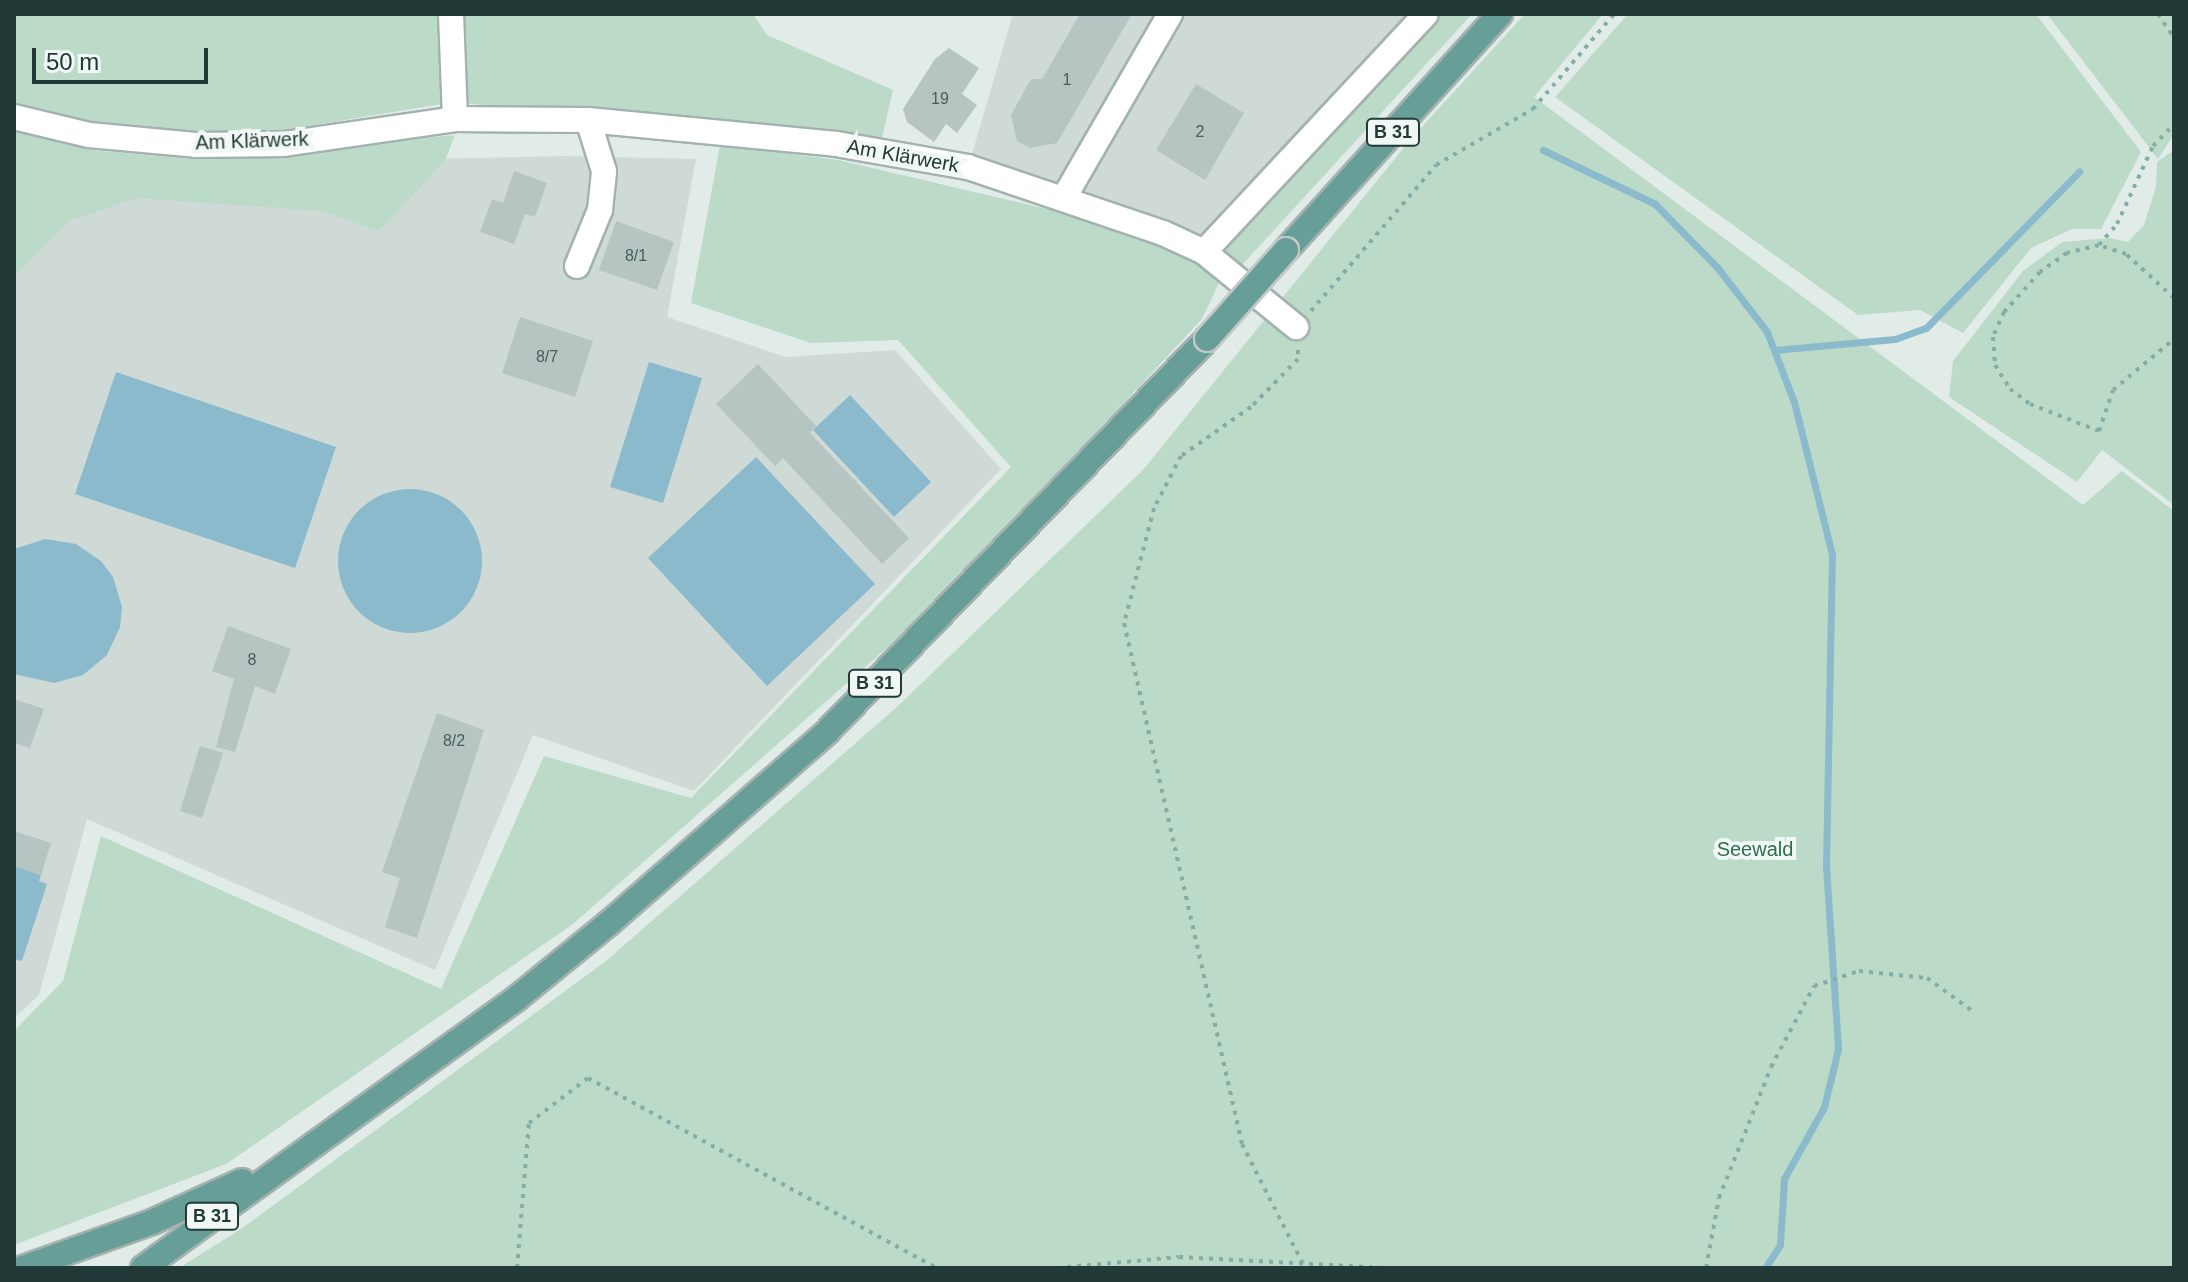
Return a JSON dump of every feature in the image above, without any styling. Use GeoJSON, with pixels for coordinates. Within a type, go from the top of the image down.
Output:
{"type":"FeatureCollection","features":[{"type":"Feature","properties":{"kind":"main road","name":"B 31"},"geometry":{"type":"LineString","coordinates":[[143,1268],[281,1164],[517,998],[816,741],[1207,339],[1500,14]]}},
{"type":"Feature","properties":{"kind":"main road"},"geometry":{"type":"LineString","coordinates":[[23,1268],[152,1222],[281,1164]]}},
{"type":"Feature","properties":{"kind":"street"},"geometry":{"type":"LineString","coordinates":[[451,14],[455,119]]}},
{"type":"Feature","properties":{"kind":"street"},"geometry":{"type":"LineString","coordinates":[[1065,196],[1170,14]]}},
{"type":"Feature","properties":{"kind":"street"},"geometry":{"type":"LineString","coordinates":[[1204,252],[1426,14]]}},
{"type":"Feature","properties":{"kind":"street","name":"Am Klärwerk"},"geometry":{"type":"LineString","coordinates":[[14,117],[89,135],[196,145],[284,144],[455,119],[588,120],[836,144],[968,167],[1065,196],[1204,252],[1296,327]]}},
{"type":"Feature","properties":{"kind":"street"},"geometry":{"type":"LineString","coordinates":[[577,266],[600,210],[604,171],[588,120]]}},
{"type":"Feature","properties":{"kind":"path"},"geometry":{"type":"LineString","coordinates":[[1305,1265],[1242,1144],[1124,623],[1154,508],[1181,456],[1251,407],[1298,359],[1296,327],[1436,165],[1533,109],[1614,14]]}},
{"type":"Feature","properties":{"kind":"path"},"geometry":{"type":"LineString","coordinates":[[2158,14],[2174,38]]}},
{"type":"Feature","properties":{"kind":"path"},"geometry":{"type":"LineString","coordinates":[[2099,245],[2117,224],[2153,146],[2174,124]]}},
{"type":"Feature","properties":{"kind":"path"},"geometry":{"type":"LineString","coordinates":[[2174,298],[2126,254],[2099,245],[2067,253],[2049,266],[2004,312],[1993,337],[1995,365],[2010,389],[2061,420],[2099,431],[2113,390],[2174,339]]}},
{"type":"Feature","properties":{"kind":"path"},"geometry":{"type":"LineString","coordinates":[[1706,1268],[1719,1198],[1771,1067],[1814,986],[1859,971],[1927,978],[1974,1012]]}},
{"type":"Feature","properties":{"kind":"path"},"geometry":{"type":"LineString","coordinates":[[517,1268],[529,1123],[588,1078],[936,1268]]}},
{"type":"Feature","properties":{"kind":"path"},"geometry":{"type":"LineString","coordinates":[[1057,1268],[1179,1257],[1392,1268]]}},
{"type":"Feature","properties":{"kind":"shaded area"},"geometry":{"type":"Polygon","coordinates":[[[1013,14],[1420,14],[1203,246],[969,164],[1013,14]]]}},
{"type":"Feature","properties":{"kind":"shaded area"},"geometry":{"type":"Polygon","coordinates":[[[14,154],[108,166],[566,156],[696,159],[667,317],[786,357],[895,350],[1001,469],[694,791],[533,735],[435,970],[87,819],[39,995],[14,1018],[14,154]]]}},
{"type":"Feature","properties":{"kind":"green space"},"geometry":{"type":"Polygon","coordinates":[[[14,14],[753,14],[767,35],[893,90],[880,146],[454,102],[284,130],[201,137],[95,126],[14,103],[14,14]]]}},
{"type":"Feature","properties":{"kind":"green space"},"geometry":{"type":"Polygon","coordinates":[[[1438,14],[1472,14],[1242,265],[1219,248],[1438,14]]]}},
{"type":"Feature","properties":{"kind":"green space","name":"Seewald"},"geometry":{"type":"Polygon","coordinates":[[[1525,14],[1603,14],[1534,97],[2083,505],[2122,471],[2174,511],[2174,1268],[179,1268],[241,1229],[606,961],[898,706],[1143,470],[1410,140],[1525,14]]]}},
{"type":"Feature","properties":{"kind":"green space"},"geometry":{"type":"Polygon","coordinates":[[[1628,14],[2036,14],[2141,152],[2101,229],[2072,229],[2031,248],[1963,333],[1920,310],[1858,315],[1555,97],[1628,14]]]}},
{"type":"Feature","properties":{"kind":"green space"},"geometry":{"type":"Polygon","coordinates":[[[2047,14],[2174,14],[2174,134],[2158,159],[2047,14]]]}},
{"type":"Feature","properties":{"kind":"green space"},"geometry":{"type":"Polygon","coordinates":[[[14,127],[91,150],[193,159],[455,135],[445,161],[379,231],[321,211],[136,198],[69,221],[14,276],[14,127]]]}},
{"type":"Feature","properties":{"kind":"green space"},"geometry":{"type":"Polygon","coordinates":[[[720,145],[838,160],[1149,233],[1204,259],[1219,283],[1202,319],[938,603],[573,924],[226,1164],[14,1245],[14,1031],[63,981],[101,836],[441,989],[544,756],[691,798],[1011,467],[898,340],[811,343],[691,303],[720,145]]]}},
{"type":"Feature","properties":{"kind":"green space"},"geometry":{"type":"Polygon","coordinates":[[[2174,150],[2174,505],[2102,450],[2077,482],[1949,397],[1953,361],[2023,271],[2062,242],[2110,238],[2128,242],[2144,225],[2156,187],[2157,162],[2174,150]]]}},
{"type":"Feature","properties":{"kind":"water"},"geometry":{"type":"Polygon","coordinates":[[[649,362],[702,378],[663,503],[610,487],[649,362]]]}},
{"type":"Feature","properties":{"kind":"water"},"geometry":{"type":"Polygon","coordinates":[[[116,372],[336,447],[295,568],[75,494],[116,372]]]}},
{"type":"Feature","properties":{"kind":"water"},"geometry":{"type":"Polygon","coordinates":[[[850,395],[931,482],[894,517],[813,430],[850,395]]]}},
{"type":"Feature","properties":{"kind":"water"},"geometry":{"type":"Polygon","coordinates":[[[756,457],[875,584],[767,686],[648,558],[756,457]]]}},
{"type":"Feature","properties":{"kind":"water"},"geometry":{"type":"Polygon","coordinates":[[[410,489],[438,495],[461,510],[476,533],[482,561],[476,589],[461,612],[438,627],[410,633],[382,627],[359,612],[344,589],[338,561],[344,533],[359,510],[382,495],[410,489]]]}},
{"type":"Feature","properties":{"kind":"water"},"geometry":{"type":"Polygon","coordinates":[[[45,539],[76,544],[101,561],[113,577],[122,607],[120,627],[107,655],[83,675],[54,683],[14,674],[14,549],[45,539]]]}},
{"type":"Feature","properties":{"kind":"water"},"geometry":{"type":"Polygon","coordinates":[[[14,866],[41,875],[39,881],[47,884],[22,961],[14,959],[14,866]]]}},
{"type":"Feature","properties":{"kind":"building"},"geometry":{"type":"Polygon","coordinates":[[[1080,14],[1132,14],[1057,143],[1030,148],[1017,141],[1011,115],[1031,79],[1042,79],[1080,14]]]}},
{"type":"Feature","properties":{"kind":"building"},"geometry":{"type":"Polygon","coordinates":[[[949,48],[979,68],[962,94],[977,105],[957,133],[946,124],[934,142],[907,122],[903,109],[935,59],[949,48]]]}},
{"type":"Feature","properties":{"kind":"building"},"geometry":{"type":"Polygon","coordinates":[[[1196,84],[1244,113],[1205,180],[1156,150],[1196,84]]]}},
{"type":"Feature","properties":{"kind":"building"},"geometry":{"type":"Polygon","coordinates":[[[514,171],[547,183],[535,217],[525,214],[514,244],[480,232],[492,199],[503,203],[514,171]]]}},
{"type":"Feature","properties":{"kind":"building"},"geometry":{"type":"Polygon","coordinates":[[[616,221],[674,242],[657,290],[599,270],[616,221]]]}},
{"type":"Feature","properties":{"kind":"building"},"geometry":{"type":"Polygon","coordinates":[[[520,317],[593,341],[575,397],[502,373],[520,317]]]}},
{"type":"Feature","properties":{"kind":"building"},"geometry":{"type":"Polygon","coordinates":[[[758,364],[816,426],[810,433],[909,538],[882,564],[783,458],[775,466],[716,404],[758,364]]]}},
{"type":"Feature","properties":{"kind":"building"},"geometry":{"type":"Polygon","coordinates":[[[228,626],[291,649],[275,694],[255,686],[235,752],[216,747],[234,679],[212,671],[228,626]]]}},
{"type":"Feature","properties":{"kind":"building"},"geometry":{"type":"Polygon","coordinates":[[[14,699],[44,709],[30,748],[14,743],[14,699]]]}},
{"type":"Feature","properties":{"kind":"building"},"geometry":{"type":"Polygon","coordinates":[[[437,713],[484,730],[417,938],[385,927],[400,878],[382,872],[437,713]]]}},
{"type":"Feature","properties":{"kind":"building"},"geometry":{"type":"Polygon","coordinates":[[[200,746],[223,753],[202,818],[180,811],[200,746]]]}},
{"type":"Feature","properties":{"kind":"building"},"geometry":{"type":"Polygon","coordinates":[[[14,831],[51,843],[41,875],[14,866],[14,831]]]}},
{"type":"Feature","properties":{"kind":"waterway"},"geometry":{"type":"LineString","coordinates":[[1543,150],[1655,204],[1717,267],[1767,332],[1794,402],[1832,554],[1826,866],[1838,1049],[1824,1107],[1784,1179],[1780,1245],[1765,1268]]}},
{"type":"Feature","properties":{"kind":"waterway"},"geometry":{"type":"LineString","coordinates":[[1774,350],[1895,339],[1926,328],[2079,172]]}}]}
